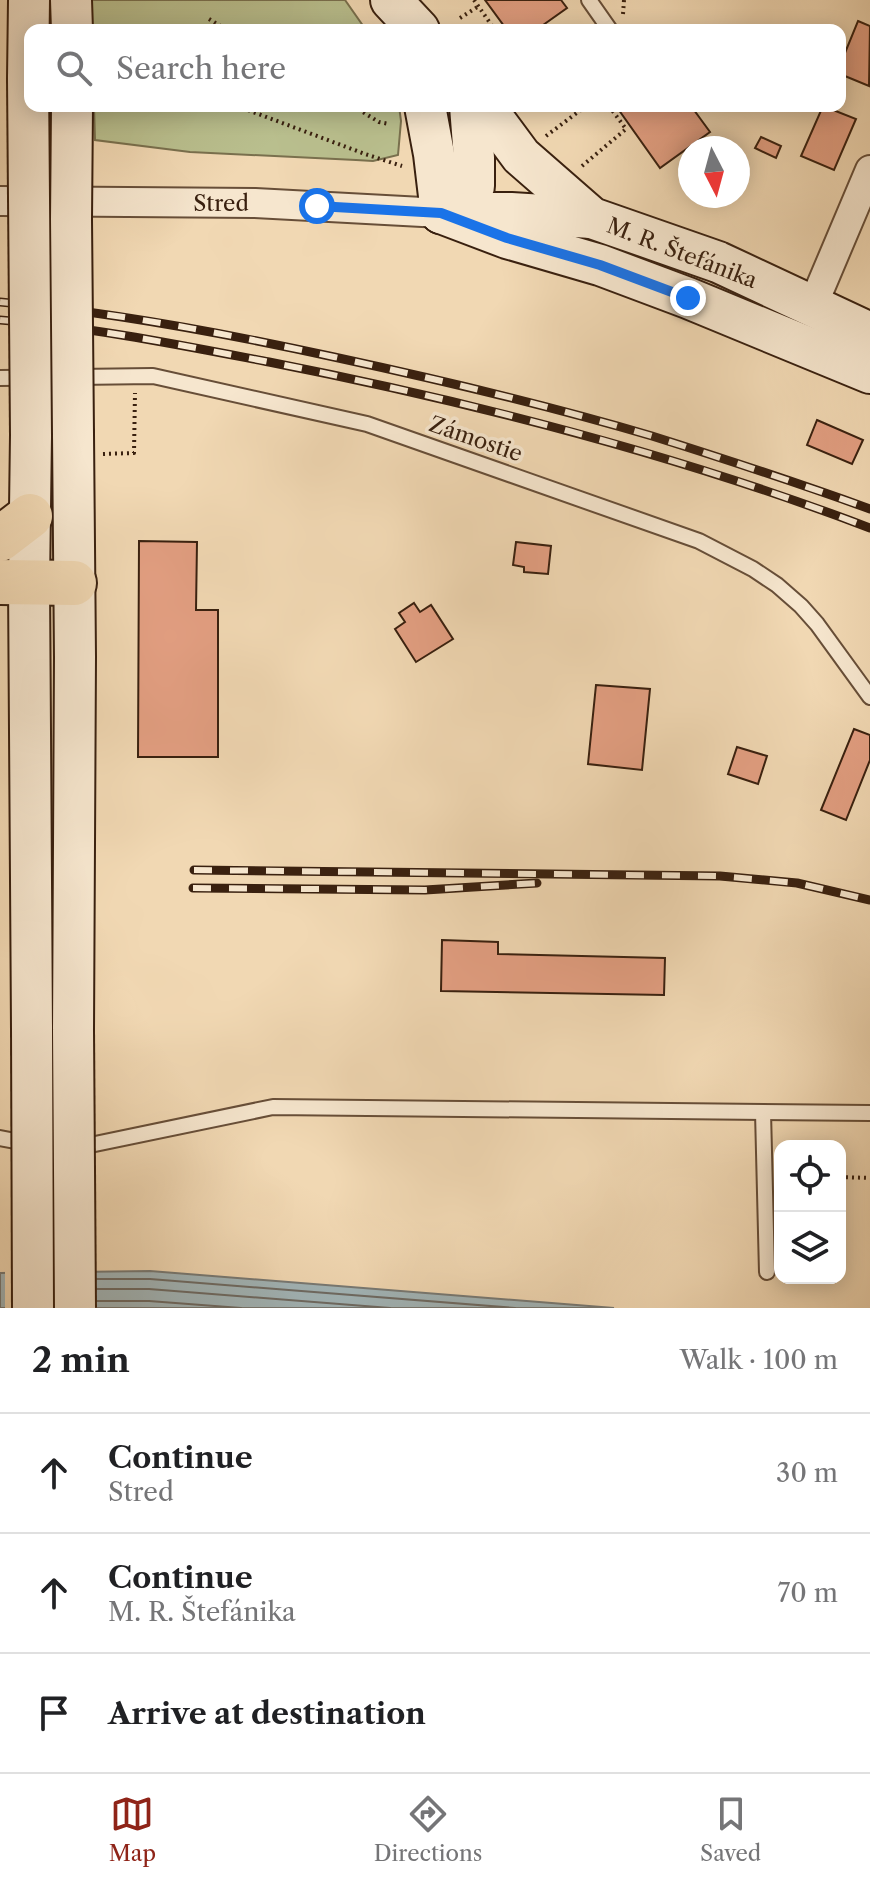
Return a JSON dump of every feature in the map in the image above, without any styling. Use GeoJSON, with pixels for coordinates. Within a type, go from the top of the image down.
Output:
{"type":"FeatureCollection","features":[{"type":"Feature","properties":{"kind":"highway"},"geometry":{"type":"LineString","coordinates":[[15,583],[74,583]]}},
{"type":"Feature","properties":{"kind":"main road"},"geometry":{"type":"LineString","coordinates":[[29,0],[29,24]]}},
{"type":"Feature","properties":{"kind":"main road"},"geometry":{"type":"LineString","coordinates":[[71,0],[72,24]]}},
{"type":"Feature","properties":{"kind":"main road"},"geometry":{"type":"LineString","coordinates":[[385,0],[394,24]]}},
{"type":"Feature","properties":{"kind":"main road"},"geometry":{"type":"LineString","coordinates":[[391,0],[413,24]]}},
{"type":"Feature","properties":{"kind":"main road"},"geometry":{"type":"LineString","coordinates":[[28,112],[31,435],[15,527],[15,583],[32,1029],[33,1308]]}},
{"type":"Feature","properties":{"kind":"main road"},"geometry":{"type":"LineString","coordinates":[[72,112],[83,444],[74,583],[75,1308]]}},
{"type":"Feature","properties":{"kind":"main road"},"geometry":{"type":"LineString","coordinates":[[426,112],[441,213]]}},
{"type":"Feature","properties":{"kind":"main road"},"geometry":{"type":"LineString","coordinates":[[441,213],[474,186],[470,112]]}},
{"type":"Feature","properties":{"kind":"main road","name":"M. R. Štefánika"},"geometry":{"type":"LineString","coordinates":[[488,112],[521,156],[592,218],[718,262],[870,333]]}},
{"type":"Feature","properties":{"kind":"main road"},"geometry":{"type":"LineString","coordinates":[[441,213],[592,218]]}},
{"type":"Feature","properties":{"kind":"main road","name":"M. R. Štefánika"},"geometry":{"type":"LineString","coordinates":[[441,213],[507,238],[600,265],[870,373]]}},
{"type":"Feature","properties":{"kind":"street"},"geometry":{"type":"LineString","coordinates":[[812,307],[870,170]]}},
{"type":"Feature","properties":{"kind":"street","name":"Stred"},"geometry":{"type":"LineString","coordinates":[[0,201],[255,203],[441,213]]}},
{"type":"Feature","properties":{"kind":"lane"},"geometry":{"type":"LineString","coordinates":[[589,0],[606,24]]}},
{"type":"Feature","properties":{"kind":"lane","name":"Zámostie"},"geometry":{"type":"LineString","coordinates":[[0,378],[153,376],[367,424],[699,541],[753,569],[801,606],[870,697]]}},
{"type":"Feature","properties":{"kind":"lane"},"geometry":{"type":"LineString","coordinates":[[0,1138],[51,1146],[95,1144],[273,1107],[870,1113]]}},
{"type":"Feature","properties":{"kind":"lane"},"geometry":{"type":"LineString","coordinates":[[763,1112],[767,1272]]}},
{"type":"Feature","properties":{"kind":"path"},"geometry":{"type":"LineString","coordinates":[[474,0],[491,24]]}},
{"type":"Feature","properties":{"kind":"path"},"geometry":{"type":"LineString","coordinates":[[460,18],[479,6]]}},
{"type":"Feature","properties":{"kind":"path"},"geometry":{"type":"LineString","coordinates":[[209,19],[217,24]]}},
{"type":"Feature","properties":{"kind":"path"},"geometry":{"type":"LineString","coordinates":[[253,112],[402,166]]}},
{"type":"Feature","properties":{"kind":"path"},"geometry":{"type":"LineString","coordinates":[[363,112],[389,124]]}},
{"type":"Feature","properties":{"kind":"path"},"geometry":{"type":"LineString","coordinates":[[541,141],[578,112]]}},
{"type":"Feature","properties":{"kind":"path"},"geometry":{"type":"LineString","coordinates":[[577,171],[626,129],[613,112]]}},
{"type":"Feature","properties":{"kind":"path"},"geometry":{"type":"LineString","coordinates":[[83,444],[134,453],[135,391]]}},
{"type":"Feature","properties":{"kind":"path"},"geometry":{"type":"LineString","coordinates":[[846,1177],[870,1178]]}},
{"type":"Feature","properties":{"kind":"green space"},"geometry":{"type":"Polygon","coordinates":[[[91,0],[345,0],[362,24],[92,24],[91,0]]]}},
{"type":"Feature","properties":{"kind":"green space"},"geometry":{"type":"Polygon","coordinates":[[[94,112],[400,112],[401,121],[398,155],[373,161],[190,152],[95,140],[94,112]]]}},
{"type":"Feature","properties":{"kind":"water"},"geometry":{"type":"Polygon","coordinates":[[[150,1271],[614,1308],[0,1308],[0,1273],[150,1271]]]}},
{"type":"Feature","properties":{"kind":"pier"},"geometry":{"type":"Polygon","coordinates":[[[5,1268],[47,1268],[47,1308],[5,1308],[5,1268]]]}},
{"type":"Feature","properties":{"kind":"building"},"geometry":{"type":"Polygon","coordinates":[[[485,0],[561,0],[567,8],[544,24],[503,24],[485,0]]]}},
{"type":"Feature","properties":{"kind":"building"},"geometry":{"type":"Polygon","coordinates":[[[858,21],[870,26],[869,86],[846,76],[846,50],[858,21]]]}},
{"type":"Feature","properties":{"kind":"building"},"geometry":{"type":"Polygon","coordinates":[[[620,112],[695,112],[710,132],[704,136],[678,136],[678,155],[660,168],[620,112]]]}},
{"type":"Feature","properties":{"kind":"building"},"geometry":{"type":"Polygon","coordinates":[[[820,112],[838,112],[856,119],[834,170],[801,156],[820,112]]]}},
{"type":"Feature","properties":{"kind":"building"},"geometry":{"type":"Polygon","coordinates":[[[761,137],[781,146],[776,158],[755,148],[761,137]]]}},
{"type":"Feature","properties":{"kind":"building"},"geometry":{"type":"Polygon","coordinates":[[[817,420],[863,440],[852,464],[807,445],[817,420]]]}},
{"type":"Feature","properties":{"kind":"building"},"geometry":{"type":"Polygon","coordinates":[[[139,541],[197,542],[196,610],[218,610],[218,757],[138,757],[139,541]]]}},
{"type":"Feature","properties":{"kind":"building"},"geometry":{"type":"Polygon","coordinates":[[[516,542],[551,546],[548,574],[524,572],[524,567],[513,565],[516,542]]]}},
{"type":"Feature","properties":{"kind":"building"},"geometry":{"type":"Polygon","coordinates":[[[414,603],[420,612],[431,605],[453,639],[416,662],[395,629],[405,622],[399,613],[414,603]]]}},
{"type":"Feature","properties":{"kind":"building"},"geometry":{"type":"Polygon","coordinates":[[[596,685],[650,689],[642,770],[588,764],[596,685]]]}},
{"type":"Feature","properties":{"kind":"building"},"geometry":{"type":"Polygon","coordinates":[[[854,729],[870,735],[870,760],[846,820],[821,810],[854,729]]]}},
{"type":"Feature","properties":{"kind":"building"},"geometry":{"type":"Polygon","coordinates":[[[737,747],[767,756],[758,784],[728,774],[737,747]]]}},
{"type":"Feature","properties":{"kind":"building"},"geometry":{"type":"Polygon","coordinates":[[[442,940],[498,942],[498,954],[665,958],[664,995],[441,991],[442,940]]]}},
{"type":"Feature","properties":{"kind":"railway"},"geometry":{"type":"LineString","coordinates":[[0,302],[84,311],[210,332],[454,384],[652,436],[870,509]]}},
{"type":"Feature","properties":{"kind":"railway"},"geometry":{"type":"LineString","coordinates":[[0,320],[169,343],[422,394],[573,432],[723,476],[870,528]]}},
{"type":"Feature","properties":{"kind":"railway"},"geometry":{"type":"LineString","coordinates":[[194,870],[720,876],[797,883],[870,900]]}},
{"type":"Feature","properties":{"kind":"railway"},"geometry":{"type":"LineString","coordinates":[[193,888],[425,890],[537,883]]}},
{"type":"Feature","properties":{"kind":"route"},"geometry":{"type":"LineString","coordinates":[[317,206],[441,213],[507,238],[600,265],[688,298]]}}]}
